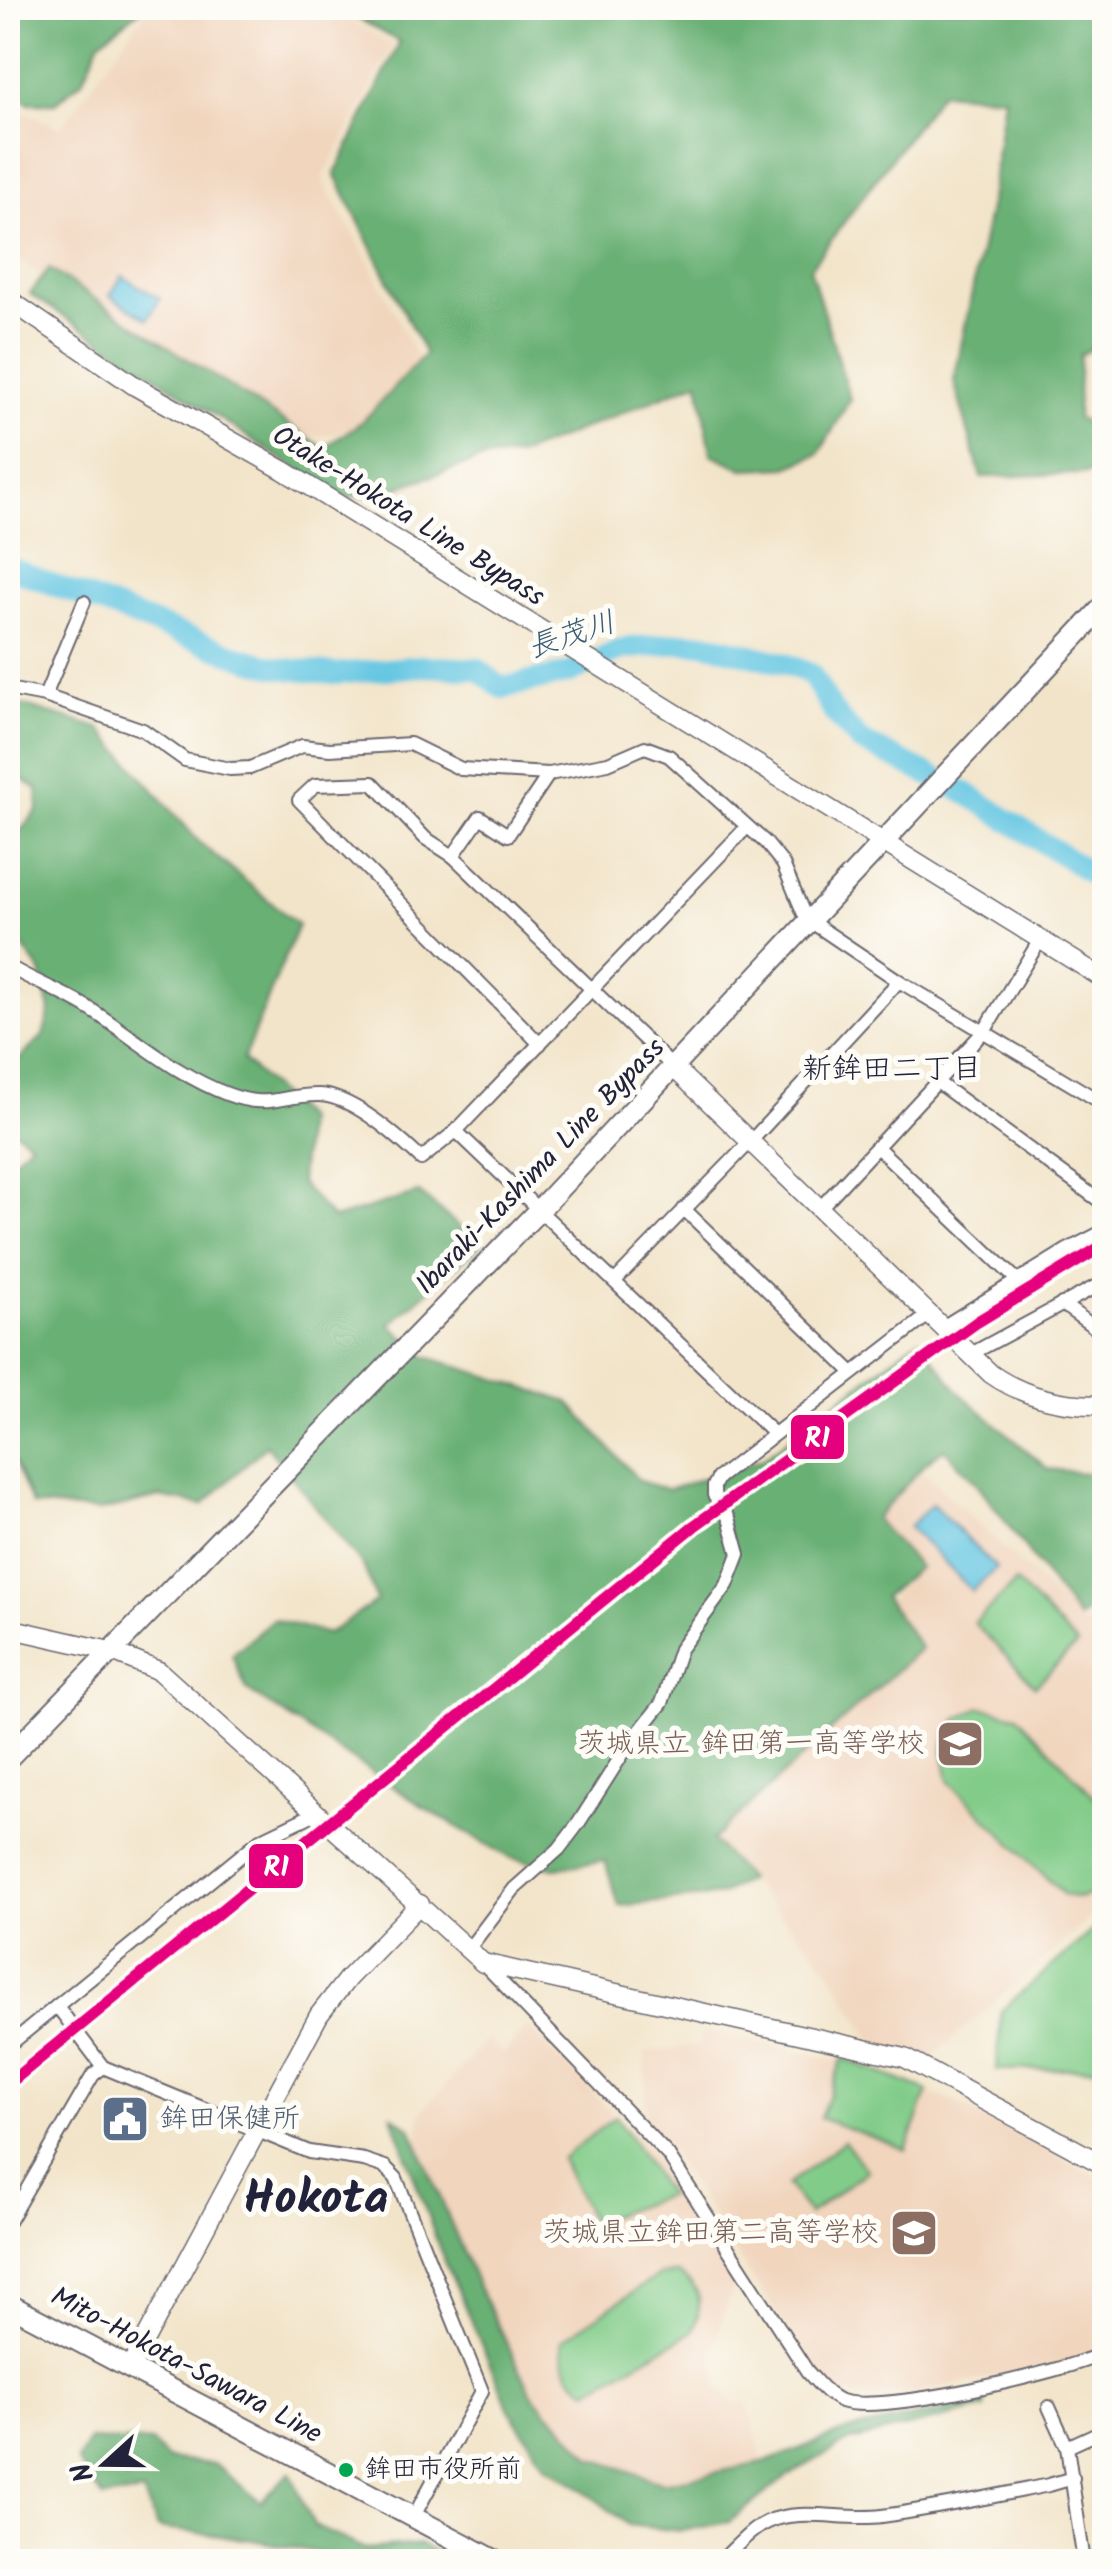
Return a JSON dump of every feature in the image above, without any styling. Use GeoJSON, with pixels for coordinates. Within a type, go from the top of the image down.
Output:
{"type":"FeatureCollection","features":[{"type":"Feature","properties":{"kind":"main road","name":"Ibaraki-Kashima Line Bypass"},"geometry":{"type":"LineString","coordinates":[[8,1758],[539,1210],[1104,606]]}},
{"type":"Feature","properties":{"kind":"main road","name":"Mito-Hokota-Sawara Line"},"geometry":{"type":"LineString","coordinates":[[8,2304],[498,2562]]}},
{"type":"Feature","properties":{"kind":"street","name":"Otake-Hokota Line Bypass"},"geometry":{"type":"LineString","coordinates":[[8,299],[135,386],[283,470],[1104,979]]}},
{"type":"Feature","properties":{"kind":"street"},"geometry":{"type":"LineString","coordinates":[[44,696],[84,602]]}},
{"type":"Feature","properties":{"kind":"street"},"geometry":{"type":"LineString","coordinates":[[8,690],[44,696],[143,730],[185,760],[206,766],[250,768],[302,746],[410,744],[461,769],[549,774],[608,763],[645,747],[668,756],[766,843],[783,864],[802,912],[810,921],[899,980],[1104,1104]]}},
{"type":"Feature","properties":{"kind":"street"},"geometry":{"type":"LineString","coordinates":[[453,856],[480,816],[508,835],[549,774]]}},
{"type":"Feature","properties":{"kind":"street"},"geometry":{"type":"LineString","coordinates":[[540,1044],[300,800],[315,785],[374,783],[425,838],[453,856],[991,1374],[1020,1390],[1062,1402],[1104,1405]]}},
{"type":"Feature","properties":{"kind":"street"},"geometry":{"type":"LineString","coordinates":[[8,966],[95,1012],[195,1081],[250,1102],[272,1103],[323,1095],[364,1113],[422,1159],[456,1131],[747,827]]}},
{"type":"Feature","properties":{"kind":"street"},"geometry":{"type":"LineString","coordinates":[[820,1207],[985,1030],[1040,940]]}},
{"type":"Feature","properties":{"kind":"street"},"geometry":{"type":"LineString","coordinates":[[615,1281],[899,980]]}},
{"type":"Feature","properties":{"kind":"street"},"geometry":{"type":"LineString","coordinates":[[937,1082],[1104,1204]]}},
{"type":"Feature","properties":{"kind":"street"},"geometry":{"type":"LineString","coordinates":[[456,1131],[774,1434]]}},
{"type":"Feature","properties":{"kind":"street"},"geometry":{"type":"LineString","coordinates":[[878,1147],[1018,1280]]}},
{"type":"Feature","properties":{"kind":"street"},"geometry":{"type":"LineString","coordinates":[[684,1209],[853,1373]]}},
{"type":"Feature","properties":{"kind":"street"},"geometry":{"type":"LineString","coordinates":[[468,1951],[514,1888],[559,1849],[627,1747],[662,1703],[680,1648],[727,1585],[739,1554],[737,1538],[714,1495],[718,1478],[853,1373],[938,1320],[1104,1231]]}},
{"type":"Feature","properties":{"kind":"street"},"geometry":{"type":"LineString","coordinates":[[971,1354],[1104,1282]]}},
{"type":"Feature","properties":{"kind":"street"},"geometry":{"type":"LineString","coordinates":[[1062,1304],[1104,1334]]}},
{"type":"Feature","properties":{"kind":"street"},"geometry":{"type":"LineString","coordinates":[[8,1628],[110,1651],[158,1671],[420,1904],[661,2146],[796,2354],[820,2387],[831,2395],[854,2404],[914,2399],[1052,2373],[1104,2352]]}},
{"type":"Feature","properties":{"kind":"street"},"geometry":{"type":"LineString","coordinates":[[8,2046],[62,2011],[260,1840],[318,1812]]}},
{"type":"Feature","properties":{"kind":"street"},"geometry":{"type":"LineString","coordinates":[[130,2368],[319,2015],[348,1978],[420,1904]]}},
{"type":"Feature","properties":{"kind":"street"},"geometry":{"type":"LineString","coordinates":[[483,1964],[904,2058],[1104,2165]]}},
{"type":"Feature","properties":{"kind":"street"},"geometry":{"type":"LineString","coordinates":[[62,2011],[104,2067],[309,2152],[364,2160],[385,2167],[396,2178],[482,2392],[414,2516]]}},
{"type":"Feature","properties":{"kind":"street"},"geometry":{"type":"LineString","coordinates":[[8,2222],[93,2075],[104,2067]]}},
{"type":"Feature","properties":{"kind":"street"},"geometry":{"type":"LineString","coordinates":[[1049,2407],[1067,2448],[1084,2562]]}},
{"type":"Feature","properties":{"kind":"street"},"geometry":{"type":"LineString","coordinates":[[1067,2448],[1104,2430]]}},
{"type":"Feature","properties":{"kind":"street"},"geometry":{"type":"LineString","coordinates":[[720,2562],[764,2523],[780,2518],[798,2515],[849,2520],[883,2516],[1072,2478]]}},
{"type":"Feature","properties":{"kind":"shaded area"},"geometry":{"type":"Polygon","coordinates":[[[148,8],[329,8],[393,45],[322,180],[371,265],[419,361],[382,425],[301,439],[8,254],[8,105],[61,128],[148,8]]]}},
{"type":"Feature","properties":{"kind":"shaded area","name":"茨城県立 鉾田第一高等学校"},"geometry":{"type":"Polygon","coordinates":[[[923,1472],[1085,1625],[1104,1606],[1104,1906],[929,2060],[872,2041],[828,1967],[712,1840],[920,1648],[885,1605],[919,1567],[874,1519],[923,1472]]]}},
{"type":"Feature","properties":{"kind":"shaded area"},"geometry":{"type":"Polygon","coordinates":[[[528,2027],[659,2160],[735,2279],[712,2353],[718,2386],[735,2405],[747,2403],[763,2463],[682,2483],[639,2483],[602,2466],[566,2437],[513,2370],[417,2141],[422,2111],[486,2040],[504,2054],[528,2027]]]}},
{"type":"Feature","properties":{"kind":"shaded area","name":"茨城県立鉾田第二高等学校"},"geometry":{"type":"Polygon","coordinates":[[[703,2031],[861,2065],[955,2102],[1104,2181],[1104,2347],[1061,2364],[907,2394],[864,2397],[838,2392],[826,2382],[757,2286],[672,2154],[646,2121],[645,2052],[698,2046],[703,2031]]]}},
{"type":"Feature","properties":{"kind":"green space"},"geometry":{"type":"Polygon","coordinates":[[[8,8],[143,8],[100,41],[83,80],[55,103],[29,103],[8,90],[8,8]]]}},
{"type":"Feature","properties":{"kind":"green space"},"geometry":{"type":"Polygon","coordinates":[[[339,8],[1104,8],[1104,342],[1080,355],[1077,419],[1104,430],[1104,473],[981,477],[954,381],[989,209],[1004,97],[941,92],[810,268],[850,399],[819,454],[787,467],[744,469],[711,454],[699,381],[520,455],[483,459],[375,495],[341,498],[30,294],[49,269],[324,448],[363,421],[425,354],[335,174],[400,42],[339,8]]]}},
{"type":"Feature","properties":{"kind":"green space"},"geometry":{"type":"Polygon","coordinates":[[[8,701],[100,728],[200,843],[298,925],[243,1060],[305,1119],[300,1183],[333,1219],[419,1193],[481,1245],[390,1324],[424,1356],[569,1402],[639,1481],[668,1490],[764,1458],[919,1339],[961,1394],[1048,1469],[1104,1475],[1104,1597],[1078,1619],[979,1486],[944,1449],[927,1462],[875,1519],[919,1567],[884,1597],[921,1648],[712,1840],[748,1879],[721,1895],[619,1906],[605,1861],[555,1868],[509,1857],[428,1810],[247,1690],[232,1655],[273,1619],[328,1634],[377,1601],[364,1567],[266,1445],[203,1505],[160,1497],[100,1511],[32,1505],[8,1448],[8,1166],[30,1142],[8,1126],[8,1070],[43,1036],[50,1011],[41,972],[8,927],[8,845],[38,810],[37,789],[8,770],[8,701]]]}},
{"type":"Feature","properties":{"kind":"green space"},"geometry":{"type":"Polygon","coordinates":[[[1016,1582],[1077,1645],[1035,1686],[974,1623],[1016,1582]]]}},
{"type":"Feature","properties":{"kind":"green space"},"geometry":{"type":"Polygon","coordinates":[[[980,1707],[1017,1715],[1104,1807],[1104,1888],[1081,1898],[1064,1895],[949,1781],[943,1750],[948,1731],[958,1719],[980,1707]]]}},
{"type":"Feature","properties":{"kind":"green space"},"geometry":{"type":"Polygon","coordinates":[[[1104,1920],[1104,2068],[997,2070],[1001,2011],[1104,1920]]]}},
{"type":"Feature","properties":{"kind":"green space"},"geometry":{"type":"Polygon","coordinates":[[[843,2058],[928,2091],[906,2150],[820,2118],[843,2058]]]}},
{"type":"Feature","properties":{"kind":"green space"},"geometry":{"type":"Polygon","coordinates":[[[392,2115],[411,2128],[478,2287],[533,2395],[592,2458],[663,2483],[763,2463],[846,2431],[985,2402],[985,2408],[850,2441],[787,2476],[729,2522],[681,2531],[629,2525],[546,2466],[511,2412],[440,2250],[392,2115]]]}},
{"type":"Feature","properties":{"kind":"green space"},"geometry":{"type":"Polygon","coordinates":[[[616,2116],[668,2195],[592,2223],[561,2159],[616,2116]]]}},
{"type":"Feature","properties":{"kind":"green space"},"geometry":{"type":"Polygon","coordinates":[[[844,2141],[867,2171],[809,2214],[787,2185],[844,2141]]]}},
{"type":"Feature","properties":{"kind":"green space"},"geometry":{"type":"Polygon","coordinates":[[[678,2274],[693,2286],[699,2299],[692,2332],[588,2390],[576,2381],[565,2363],[562,2340],[659,2275],[678,2274]]]}},
{"type":"Feature","properties":{"kind":"green space"},"geometry":{"type":"Polygon","coordinates":[[[89,2440],[152,2442],[166,2459],[214,2464],[261,2502],[290,2472],[314,2526],[366,2549],[420,2544],[452,2561],[362,2561],[253,2540],[157,2528],[143,2493],[103,2498],[77,2462],[89,2440]]]}},
{"type":"Feature","properties":{"kind":"water"},"geometry":{"type":"Polygon","coordinates":[[[122,276],[160,299],[148,319],[110,296],[122,276]]]}},
{"type":"Feature","properties":{"kind":"water"},"geometry":{"type":"Polygon","coordinates":[[[1032,832],[1104,877],[1104,887],[1028,838],[1032,832]]]}},
{"type":"Feature","properties":{"kind":"water"},"geometry":{"type":"Polygon","coordinates":[[[932,1504],[996,1568],[972,1591],[909,1527],[932,1504]]]}},
{"type":"Feature","properties":{"kind":"waterway","name":"長茂川"},"geometry":{"type":"LineString","coordinates":[[8,567],[242,658],[278,668],[335,674],[421,666],[478,669],[502,688],[570,673],[622,649],[679,643],[705,643],[786,664],[811,674],[834,713],[860,741],[966,793],[1104,882]]}},
{"type":"Feature","properties":{"kind":"transit line","name":"R1"},"geometry":{"type":"LineString","coordinates":[[8,2084],[694,1526],[977,1322],[1104,1245]]}},
{"type":"Feature","properties":{"kind":"place","name":"茨城県立 鉾田第一高等学校"},"geometry":{"type":"Point","coordinates":[960,1744]}},
{"type":"Feature","properties":{"kind":"place","name":"鉾田保健所"},"geometry":{"type":"Point","coordinates":[125,2119]}},
{"type":"Feature","properties":{"kind":"place","name":"茨城県立鉾田第二高等学校"},"geometry":{"type":"Point","coordinates":[914,2233]}},
{"type":"Feature","properties":{"kind":"place","name":"鉾田市役所前"},"geometry":{"type":"Point","coordinates":[346,2470]}},
{"type":"Feature","properties":{"kind":"district","name":"新鉾田二丁目"},"geometry":{"type":"Point","coordinates":[892,1070]}},
{"type":"Feature","properties":{"kind":"district","name":"Hokota"},"geometry":{"type":"Point","coordinates":[316,2200]}}]}
